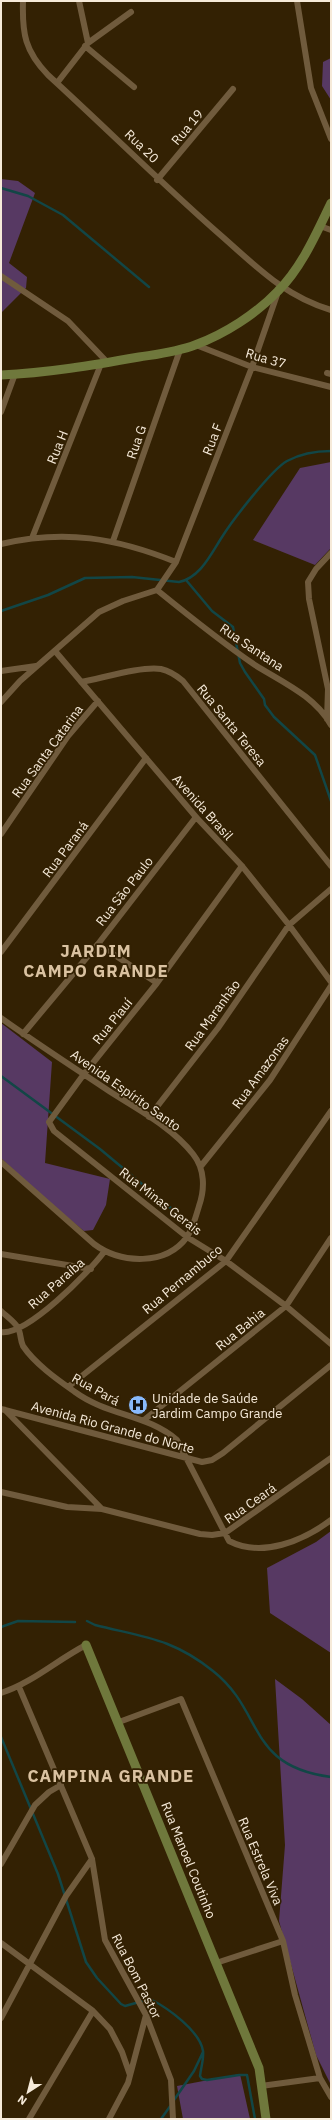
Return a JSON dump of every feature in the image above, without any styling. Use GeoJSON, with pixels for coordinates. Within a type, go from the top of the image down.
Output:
{"type":"FeatureCollection","features":[{"type":"Feature","properties":{"kind":"street","name":"Rua 20"},"geometry":{"type":"LineString","coordinates":[[23,1],[25,42],[38,65],[158,180],[280,289],[310,304],[331,310]]}},
{"type":"Feature","properties":{"kind":"street"},"geometry":{"type":"LineString","coordinates":[[80,1],[86,44],[134,87]]}},
{"type":"Feature","properties":{"kind":"street"},"geometry":{"type":"LineString","coordinates":[[298,1],[311,88],[331,139]]}},
{"type":"Feature","properties":{"kind":"street"},"geometry":{"type":"LineString","coordinates":[[57,84],[86,44],[131,12]]}},
{"type":"Feature","properties":{"kind":"street","name":"Rua 19"},"geometry":{"type":"LineString","coordinates":[[158,180],[234,89]]}},
{"type":"Feature","properties":{"kind":"street"},"geometry":{"type":"LineString","coordinates":[[1,375],[105,363],[180,350],[196,345],[248,316],[280,289],[320,226],[331,203]]}},
{"type":"Feature","properties":{"kind":"street"},"geometry":{"type":"LineString","coordinates":[[320,226],[331,230]]}},
{"type":"Feature","properties":{"kind":"street"},"geometry":{"type":"LineString","coordinates":[[1,276],[68,321],[105,363]]}},
{"type":"Feature","properties":{"kind":"street","name":"Rua F"},"geometry":{"type":"LineString","coordinates":[[157,590],[176,562],[252,367],[280,289]]}},
{"type":"Feature","properties":{"kind":"street","name":"Rua 37"},"geometry":{"type":"LineString","coordinates":[[196,345],[252,367],[331,387]]}},
{"type":"Feature","properties":{"kind":"street","name":"Rua G"},"geometry":{"type":"LineString","coordinates":[[113,541],[180,350]]}},
{"type":"Feature","properties":{"kind":"street","name":"Rua H"},"geometry":{"type":"LineString","coordinates":[[32,538],[105,363]]}},
{"type":"Feature","properties":{"kind":"street"},"geometry":{"type":"LineString","coordinates":[[1,412],[15,374]]}},
{"type":"Feature","properties":{"kind":"street"},"geometry":{"type":"LineString","coordinates":[[1,544],[32,538],[60,535],[113,541],[176,562]]}},
{"type":"Feature","properties":{"kind":"street"},"geometry":{"type":"LineString","coordinates":[[327,719],[328,689],[309,599],[308,582],[316,569],[331,553]]}},
{"type":"Feature","properties":{"kind":"street"},"geometry":{"type":"LineString","coordinates":[[1,702],[36,666],[99,612],[123,601],[157,590]]}},
{"type":"Feature","properties":{"kind":"street","name":"Rua Santana"},"geometry":{"type":"LineString","coordinates":[[157,590],[193,620],[249,660],[302,694],[314,704],[331,725]]}},
{"type":"Feature","properties":{"kind":"street","name":"Avenida Brasil"},"geometry":{"type":"LineString","coordinates":[[55,651],[196,817],[242,866],[289,925],[331,982]]}},
{"type":"Feature","properties":{"kind":"street"},"geometry":{"type":"LineString","coordinates":[[1,671],[36,666]]}},
{"type":"Feature","properties":{"kind":"street","name":"Rua Santa Teresa"},"geometry":{"type":"LineString","coordinates":[[82,682],[149,669],[173,673],[183,681],[331,866]]}},
{"type":"Feature","properties":{"kind":"street","name":"Rua Santa Catarina"},"geometry":{"type":"LineString","coordinates":[[1,834],[68,736],[98,701]]}},
{"type":"Feature","properties":{"kind":"street","name":"Rua Paraná"},"geometry":{"type":"LineString","coordinates":[[1,952],[146,758]]}},
{"type":"Feature","properties":{"kind":"street","name":"Rua São Paulo"},"geometry":{"type":"LineString","coordinates":[[23,1034],[98,944],[196,817]]}},
{"type":"Feature","properties":{"kind":"street","name":"Rua Piauí"},"geometry":{"type":"LineString","coordinates":[[54,1131],[50,1125],[50,1117],[157,983],[242,866]]}},
{"type":"Feature","properties":{"kind":"street","name":"Rua Maranhão"},"geometry":{"type":"LineString","coordinates":[[149,1116],[218,1028],[289,925],[312,907],[331,889]]}},
{"type":"Feature","properties":{"kind":"street"},"geometry":{"type":"LineString","coordinates":[[98,944],[157,983]]}},
{"type":"Feature","properties":{"kind":"street","name":"Rua Amazonas"},"geometry":{"type":"LineString","coordinates":[[201,1166],[270,1080],[331,986]]}},
{"type":"Feature","properties":{"kind":"street","name":"Avenida Espírito Santo"},"geometry":{"type":"LineString","coordinates":[[1,1018],[149,1116],[178,1139],[193,1154],[201,1166]]}},
{"type":"Feature","properties":{"kind":"street","name":"Rua Pernambuco"},"geometry":{"type":"LineString","coordinates":[[68,1387],[226,1261],[331,1111]]}},
{"type":"Feature","properties":{"kind":"street","name":"Rua Minas Gerais"},"geometry":{"type":"LineString","coordinates":[[54,1131],[187,1237],[226,1261],[286,1306],[331,1344]]}},
{"type":"Feature","properties":{"kind":"street"},"geometry":{"type":"LineString","coordinates":[[1,1162],[104,1252],[131,1259],[156,1257],[170,1251],[187,1237],[202,1196],[201,1166]]}},
{"type":"Feature","properties":{"kind":"street","name":"Rua Bahia"},"geometry":{"type":"LineString","coordinates":[[144,1420],[286,1306],[331,1238]]}},
{"type":"Feature","properties":{"kind":"street","name":"Rua Paraíba"},"geometry":{"type":"LineString","coordinates":[[18,1329],[66,1293],[92,1269],[104,1252]]}},
{"type":"Feature","properties":{"kind":"street"},"geometry":{"type":"LineString","coordinates":[[1,1254],[92,1269]]}},
{"type":"Feature","properties":{"kind":"street","name":"Rua Pará"},"geometry":{"type":"LineString","coordinates":[[1,1311],[18,1329],[23,1346],[34,1359],[68,1387],[104,1408],[144,1420],[168,1433],[177,1440],[229,1541],[240,1547],[273,1546],[292,1543],[319,1529],[331,1520]]}},
{"type":"Feature","properties":{"kind":"street"},"geometry":{"type":"LineString","coordinates":[[1,1332],[7,1333],[18,1329]]}},
{"type":"Feature","properties":{"kind":"street","name":"Avenida Rio Grande do Norte"},"geometry":{"type":"LineString","coordinates":[[2,1408],[202,1462],[212,1460],[223,1453],[331,1365]]}},
{"type":"Feature","properties":{"kind":"street"},"geometry":{"type":"LineString","coordinates":[[2,1408],[102,1508]]}},
{"type":"Feature","properties":{"kind":"street","name":"Rua Ceará"},"geometry":{"type":"LineString","coordinates":[[1,1492],[68,1507],[102,1508],[212,1536],[225,1533],[331,1458]]}},
{"type":"Feature","properties":{"kind":"street"},"geometry":{"type":"LineString","coordinates":[[1,1693],[19,1687],[64,1656],[86,1645]]}},
{"type":"Feature","properties":{"kind":"street","name":"Rua Manoel Coutinho"},"geometry":{"type":"LineString","coordinates":[[86,1645],[119,1722],[259,2068],[266,2119]]}},
{"type":"Feature","properties":{"kind":"street","name":"Rua Bom Pastor"},"geometry":{"type":"LineString","coordinates":[[19,1687],[92,1860],[105,1940],[146,2014],[171,2080],[173,2119]]}},
{"type":"Feature","properties":{"kind":"street","name":"Rua Estrela Viva"},"geometry":{"type":"LineString","coordinates":[[119,1722],[181,1699],[283,1941],[295,1995],[320,2078],[331,2097]]}},
{"type":"Feature","properties":{"kind":"street"},"geometry":{"type":"LineString","coordinates":[[1,1864],[35,1804],[49,1792],[61,1785]]}},
{"type":"Feature","properties":{"kind":"street"},"geometry":{"type":"LineString","coordinates":[[1,2018],[66,1896],[92,1860]]}},
{"type":"Feature","properties":{"kind":"street"},"geometry":{"type":"LineString","coordinates":[[216,1963],[283,1941]]}},
{"type":"Feature","properties":{"kind":"street"},"geometry":{"type":"LineString","coordinates":[[1,1943],[93,2011],[110,2029],[122,2052],[130,2076]]}},
{"type":"Feature","properties":{"kind":"street"},"geometry":{"type":"LineString","coordinates":[[29,2119],[93,2011]]}},
{"type":"Feature","properties":{"kind":"street"},"geometry":{"type":"LineString","coordinates":[[109,2119],[128,2083],[146,2014]]}},
{"type":"Feature","properties":{"kind":"street"},"geometry":{"type":"LineString","coordinates":[[261,2086],[320,2078]]}},
{"type":"Feature","properties":{"kind":"shaded area"},"geometry":{"type":"Polygon","coordinates":[[[331,58],[331,100],[322,86],[323,62],[331,58]]]}},
{"type":"Feature","properties":{"kind":"shaded area"},"geometry":{"type":"Polygon","coordinates":[[[1,179],[18,181],[35,193],[9,263],[27,277],[26,288],[1,313],[1,179]]]}},
{"type":"Feature","properties":{"kind":"shaded area"},"geometry":{"type":"Polygon","coordinates":[[[331,462],[331,548],[315,565],[253,540],[300,468],[331,462]]]}},
{"type":"Feature","properties":{"kind":"shaded area"},"geometry":{"type":"Polygon","coordinates":[[[1,1023],[52,1062],[45,1163],[110,1179],[106,1205],[93,1230],[84,1231],[42,1197],[1,1158],[1,1023]]]}},
{"type":"Feature","properties":{"kind":"shaded area"},"geometry":{"type":"Polygon","coordinates":[[[331,1531],[331,1653],[270,1613],[267,1568],[316,1542],[331,1531]]]}},
{"type":"Feature","properties":{"kind":"shaded area"},"geometry":{"type":"Polygon","coordinates":[[[275,1679],[302,1699],[331,1725],[331,2085],[316,2055],[279,1921],[285,1845],[275,1679]]]}},
{"type":"Feature","properties":{"kind":"shaded area"},"geometry":{"type":"Polygon","coordinates":[[[240,2074],[250,2119],[183,2119],[177,2086],[240,2074]]]}},
{"type":"Feature","properties":{"kind":"waterway"},"geometry":{"type":"LineString","coordinates":[[1,188],[28,196],[63,215],[149,287]]}},
{"type":"Feature","properties":{"kind":"waterway"},"geometry":{"type":"LineString","coordinates":[[1,611],[48,595],[85,578],[132,577],[179,582],[186,580],[193,576],[209,558],[243,508],[280,466],[287,461],[303,455],[314,452],[331,451]]}},
{"type":"Feature","properties":{"kind":"waterway"},"geometry":{"type":"LineString","coordinates":[[186,580],[212,611],[233,627],[240,663],[245,672],[264,699],[265,705],[274,717],[315,755],[331,801]]}},
{"type":"Feature","properties":{"kind":"waterway"},"geometry":{"type":"LineString","coordinates":[[1,1076],[100,1149],[190,1224]]}},
{"type":"Feature","properties":{"kind":"waterway"},"geometry":{"type":"LineString","coordinates":[[1,1627],[18,1621],[75,1622]]}},
{"type":"Feature","properties":{"kind":"waterway"},"geometry":{"type":"LineString","coordinates":[[87,1621],[95,1625],[157,1640],[170,1645],[198,1660],[213,1671],[230,1687],[270,1749],[284,1762],[304,1771],[331,1777]]}},
{"type":"Feature","properties":{"kind":"waterway"},"geometry":{"type":"LineString","coordinates":[[1,1737],[58,1874],[86,1962],[97,1978],[121,2004],[125,2006],[150,1999],[174,2014],[190,2028],[201,2043],[203,2051],[200,2076],[202,2079],[207,2080],[247,2075],[255,2119]]}},
{"type":"Feature","properties":{"kind":"waterway"},"geometry":{"type":"LineString","coordinates":[[174,2100],[194,2071],[203,2052]]}},
{"type":"Feature","properties":{"kind":"waterway"},"geometry":{"type":"LineString","coordinates":[[161,2119],[171,2105]]}},
{"type":"Feature","properties":{"kind":"place","name":"Unidade de Saúde Jardim Campo Grande"},"geometry":{"type":"Point","coordinates":[138,1405]}},
{"type":"Feature","properties":{"kind":"district","name":"JARDIM CAMPO GRANDE"},"geometry":{"type":"Point","coordinates":[96,961]}},
{"type":"Feature","properties":{"kind":"district","name":"CAMPINA GRANDE"},"geometry":{"type":"Point","coordinates":[111,1776]}}]}
